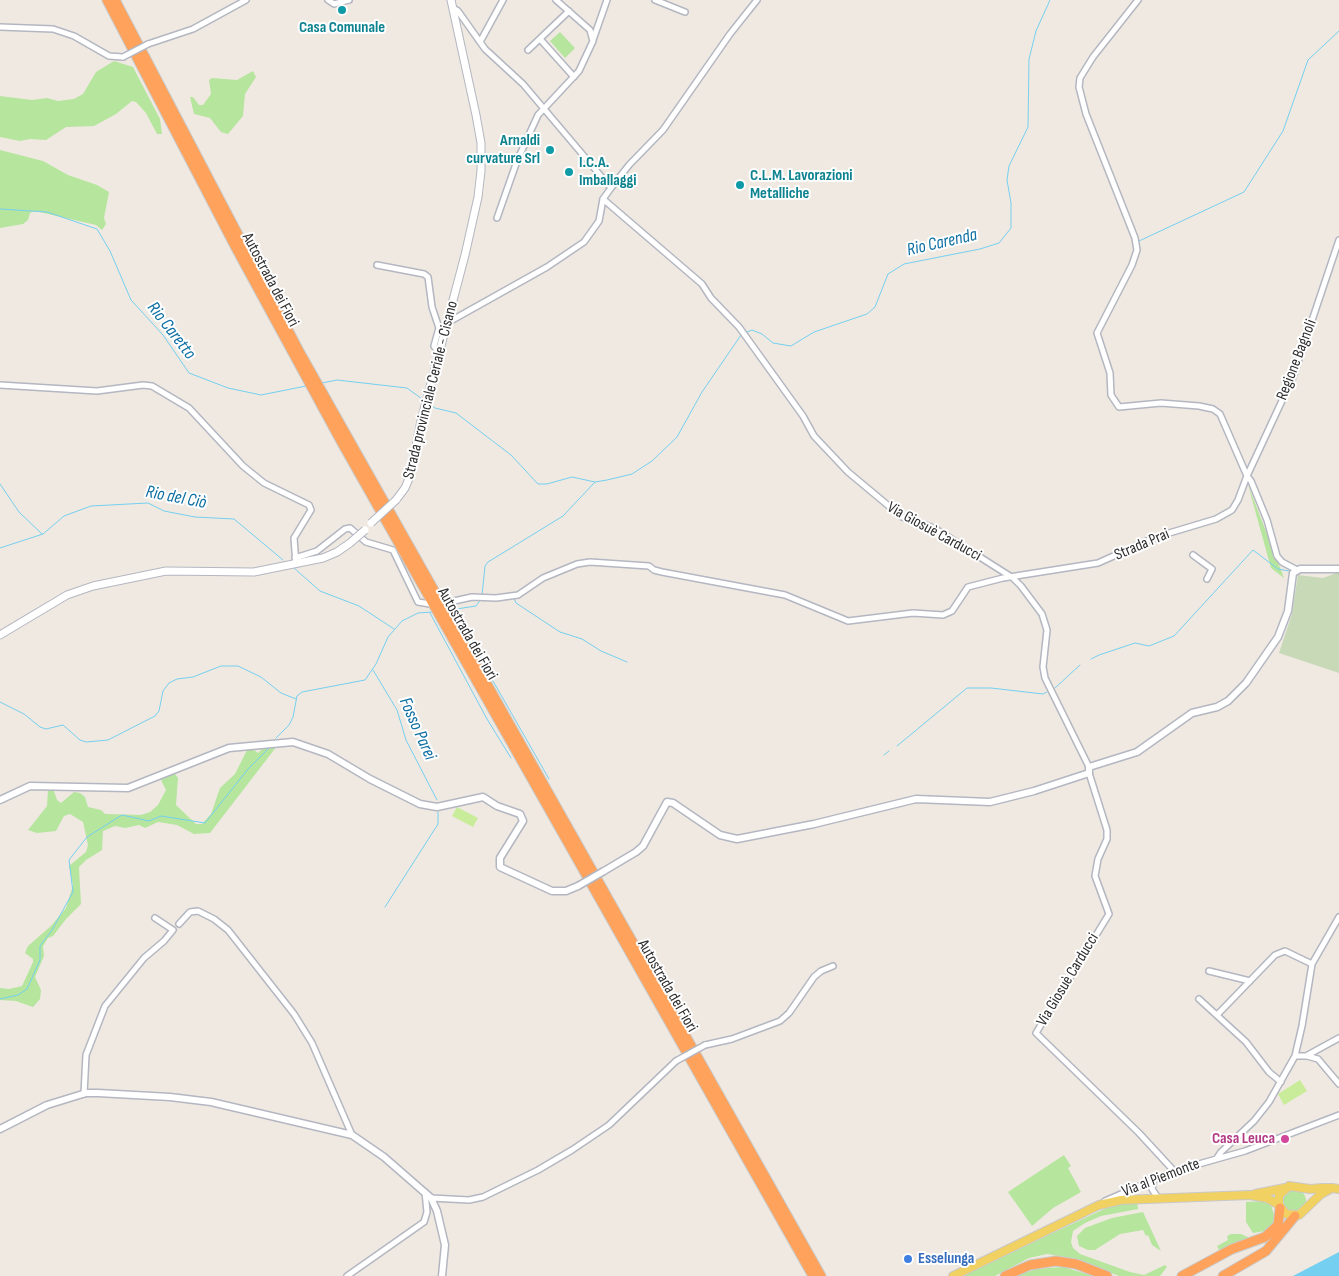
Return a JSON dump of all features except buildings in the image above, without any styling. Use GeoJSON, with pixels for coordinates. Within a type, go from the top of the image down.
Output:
{"type":"FeatureCollection","features":[{"type":"Feature","properties":{"kind":"highway","name":"Autostrada dei Fiori"},"geometry":{"type":"LineString","coordinates":[[107,0],[240,256],[331,424],[813,1276]]}},
{"type":"Feature","properties":{"kind":"highway","name":"Autostrada dei Fiori"},"geometry":{"type":"LineString","coordinates":[[115,0],[300,353],[821,1276]]}},
{"type":"Feature","properties":{"kind":"highway"},"geometry":{"type":"LineString","coordinates":[[1182,1276],[1232,1249],[1271,1233],[1279,1223],[1279,1206]]}},
{"type":"Feature","properties":{"kind":"highway"},"geometry":{"type":"LineString","coordinates":[[1224,1276],[1266,1251],[1295,1216]]}},
{"type":"Feature","properties":{"kind":"highway"},"geometry":{"type":"LineString","coordinates":[[1005,1276],[1024,1266],[1056,1261],[1076,1264],[1107,1276]]}},
{"type":"Feature","properties":{"kind":"main road","name":"Strada provinciale Ceriale - Cisano"},"geometry":{"type":"LineString","coordinates":[[0,635],[67,595],[93,586],[166,571],[254,572],[295,561],[331,555],[350,543],[396,500],[408,482],[472,226],[481,171],[481,143],[451,0]]}},
{"type":"Feature","properties":{"kind":"main road"},"geometry":{"type":"LineString","coordinates":[[953,1276],[1099,1205],[1121,1200],[1250,1195],[1293,1186],[1336,1189]]}},
{"type":"Feature","properties":{"kind":"main road"},"geometry":{"type":"LineString","coordinates":[[1279,1206],[1279,1195],[1285,1188]]}},
{"type":"Feature","properties":{"kind":"main road"},"geometry":{"type":"LineString","coordinates":[[1302,1188],[1308,1198],[1307,1207]]}},
{"type":"Feature","properties":{"kind":"main road"},"geometry":{"type":"LineString","coordinates":[[1250,1195],[1267,1198],[1279,1206],[1286,1214],[1295,1216],[1302,1213],[1321,1194],[1336,1189]]}},
{"type":"Feature","properties":{"kind":"street"},"geometry":{"type":"LineString","coordinates":[[0,27],[52,29],[74,36],[109,56],[123,57],[148,44],[193,29],[246,0]]}},
{"type":"Feature","properties":{"kind":"street"},"geometry":{"type":"LineString","coordinates":[[328,0],[334,4],[348,0]]}},
{"type":"Feature","properties":{"kind":"street"},"geometry":{"type":"LineString","coordinates":[[480,42],[503,0]]}},
{"type":"Feature","properties":{"kind":"street"},"geometry":{"type":"LineString","coordinates":[[556,0],[590,30],[593,41]]}},
{"type":"Feature","properties":{"kind":"street"},"geometry":{"type":"LineString","coordinates":[[497,218],[521,153],[543,108],[574,77],[587,56],[607,0]]}},
{"type":"Feature","properties":{"kind":"street"},"geometry":{"type":"LineString","coordinates":[[655,0],[685,12]]}},
{"type":"Feature","properties":{"kind":"street"},"geometry":{"type":"LineString","coordinates":[[447,323],[577,248],[596,227],[603,199],[629,165],[663,130],[730,34],[757,0]]}},
{"type":"Feature","properties":{"kind":"street"},"geometry":{"type":"LineString","coordinates":[[1138,0],[1093,57],[1079,82],[1086,114],[1135,238],[1137,250],[1132,264],[1097,333],[1098,342],[1107,364],[1114,403],[1119,407],[1160,403],[1213,409],[1220,414],[1267,520],[1277,556],[1282,562],[1296,570],[1339,569]]}},
{"type":"Feature","properties":{"kind":"street"},"geometry":{"type":"LineString","coordinates":[[453,8],[458,11],[480,42],[518,77],[611,188]]}},
{"type":"Feature","properties":{"kind":"street"},"geometry":{"type":"LineString","coordinates":[[528,50],[569,11]]}},
{"type":"Feature","properties":{"kind":"street"},"geometry":{"type":"LineString","coordinates":[[540,39],[574,77]]}},
{"type":"Feature","properties":{"kind":"street","name":"Via Giosuè Carducci"},"geometry":{"type":"LineString","coordinates":[[603,199],[702,284],[712,298],[739,327],[814,436],[868,490],[902,517],[934,528],[1014,578],[1042,614],[1046,630],[1043,666],[1045,678],[1089,770],[1107,830],[1107,839],[1098,859],[1095,876],[1109,914],[1036,1033],[1139,1133],[1174,1171]]}},
{"type":"Feature","properties":{"kind":"street","name":"Regione Bagnoli"},"geometry":{"type":"LineString","coordinates":[[1247,476],[1300,360],[1339,240]]}},
{"type":"Feature","properties":{"kind":"street"},"geometry":{"type":"LineString","coordinates":[[377,265],[422,273],[428,277],[432,307],[439,328],[434,346],[439,353]]}},
{"type":"Feature","properties":{"kind":"street"},"geometry":{"type":"LineString","coordinates":[[0,385],[97,391],[142,385],[152,386],[189,408],[226,450],[264,483],[309,505],[311,510],[294,538],[295,561],[318,550],[350,528],[366,542],[393,550],[418,602],[430,604]]}},
{"type":"Feature","properties":{"kind":"street","name":"Strada Prai"},"geometry":{"type":"LineString","coordinates":[[445,603],[477,597],[496,598],[518,595],[543,578],[577,564],[590,562],[649,566],[654,570],[662,572],[785,595],[848,621],[913,613],[946,615],[952,611],[968,587],[1098,563],[1156,536],[1216,519],[1232,510],[1247,476]]}},
{"type":"Feature","properties":{"kind":"street"},"geometry":{"type":"LineString","coordinates":[[1193,555],[1212,569],[1207,579]]}},
{"type":"Feature","properties":{"kind":"street"},"geometry":{"type":"LineString","coordinates":[[0,800],[30,786],[128,788],[229,748],[293,742],[328,754],[370,779],[420,804],[437,807],[483,797],[497,806],[520,814],[523,821],[500,858],[500,867],[552,891],[566,891],[604,871],[643,846],[667,802],[673,803],[720,835],[737,839],[814,824],[916,799],[990,802],[1034,791],[1133,754],[1153,742],[1192,713],[1217,708],[1228,702],[1246,683],[1278,638],[1288,611],[1292,577],[1296,570]]}},
{"type":"Feature","properties":{"kind":"street"},"geometry":{"type":"LineString","coordinates":[[179,924],[190,912],[198,911],[228,930],[294,1014],[312,1043],[352,1135]]}},
{"type":"Feature","properties":{"kind":"street"},"geometry":{"type":"LineString","coordinates":[[1217,1158],[1254,1121],[1281,1082],[1294,1056],[1302,1026],[1312,964],[1339,917]]}},
{"type":"Feature","properties":{"kind":"street"},"geometry":{"type":"LineString","coordinates":[[84,1094],[86,1055],[105,1006],[144,958],[164,941],[173,930],[155,918]]}},
{"type":"Feature","properties":{"kind":"street"},"geometry":{"type":"LineString","coordinates":[[1217,1015],[1275,955],[1301,958],[1312,964]]}},
{"type":"Feature","properties":{"kind":"street"},"geometry":{"type":"LineString","coordinates":[[431,1198],[469,1200],[483,1196],[544,1166],[609,1125],[676,1061],[704,1046],[732,1039],[780,1021],[789,1013],[814,977],[821,971],[833,966]]}},
{"type":"Feature","properties":{"kind":"street"},"geometry":{"type":"LineString","coordinates":[[1209,971],[1250,980]]}},
{"type":"Feature","properties":{"kind":"street"},"geometry":{"type":"LineString","coordinates":[[1199,999],[1246,1042],[1268,1072],[1281,1082]]}},
{"type":"Feature","properties":{"kind":"street"},"geometry":{"type":"LineString","coordinates":[[1306,1056],[1339,1038]]}},
{"type":"Feature","properties":{"kind":"street"},"geometry":{"type":"LineString","coordinates":[[1320,1048],[1317,1053],[1318,1059],[1339,1084]]}},
{"type":"Feature","properties":{"kind":"street"},"geometry":{"type":"LineString","coordinates":[[1294,1056],[1318,1059]]}},
{"type":"Feature","properties":{"kind":"street"},"geometry":{"type":"LineString","coordinates":[[0,1129],[32,1111],[84,1094],[170,1097],[211,1102],[352,1135],[425,1191],[431,1198],[437,1211],[445,1245],[442,1276]]}},
{"type":"Feature","properties":{"kind":"street","name":"Via al Piemonte"},"geometry":{"type":"LineString","coordinates":[[1099,1205],[1174,1171],[1245,1151],[1339,1116]]}},
{"type":"Feature","properties":{"kind":"street"},"geometry":{"type":"LineString","coordinates":[[1154,1179],[1152,1189],[1158,1198]]}},
{"type":"Feature","properties":{"kind":"street"},"geometry":{"type":"LineString","coordinates":[[347,1276],[424,1222],[427,1212],[425,1191]]}},
{"type":"Feature","properties":{"kind":"green space"},"geometry":{"type":"Polygon","coordinates":[[[560,32],[575,48],[565,58],[550,41],[560,32]]]}},
{"type":"Feature","properties":{"kind":"green space"},"geometry":{"type":"Polygon","coordinates":[[[114,61],[133,67],[160,119],[162,134],[157,134],[146,113],[136,102],[132,101],[116,114],[94,126],[66,127],[46,140],[30,139],[20,141],[0,137],[0,96],[32,100],[47,98],[58,101],[74,99],[83,94],[96,72],[114,61]]]}},
{"type":"Feature","properties":{"kind":"green space"},"geometry":{"type":"Polygon","coordinates":[[[253,71],[256,77],[245,94],[243,116],[228,134],[221,132],[210,118],[194,114],[190,97],[193,97],[199,105],[203,105],[211,94],[209,80],[212,78],[237,80],[253,71]]]}},
{"type":"Feature","properties":{"kind":"green space"},"geometry":{"type":"Polygon","coordinates":[[[0,150],[43,161],[68,175],[97,185],[109,192],[104,218],[106,224],[102,230],[96,225],[35,211],[30,213],[28,220],[23,224],[0,228],[0,150]]]}},
{"type":"Feature","properties":{"kind":"green space"},"geometry":{"type":"Polygon","coordinates":[[[1248,485],[1284,578],[1271,568],[1248,485]]]}},
{"type":"Feature","properties":{"kind":"green space"},"geometry":{"type":"Polygon","coordinates":[[[1339,572],[1339,673],[1279,653],[1292,614],[1298,575],[1323,578],[1339,572]]]}},
{"type":"Feature","properties":{"kind":"green space"},"geometry":{"type":"Polygon","coordinates":[[[265,746],[277,746],[210,833],[194,834],[177,825],[158,822],[145,828],[139,825],[125,828],[115,826],[103,831],[102,850],[79,867],[81,904],[53,936],[48,938],[43,946],[44,956],[35,977],[41,990],[40,999],[33,1007],[16,1001],[0,1000],[0,988],[9,989],[22,986],[33,962],[33,959],[25,953],[28,946],[51,926],[66,908],[73,885],[69,866],[86,852],[88,845],[83,822],[70,814],[64,816],[56,831],[37,833],[28,830],[47,806],[48,790],[54,791],[57,800],[61,803],[74,792],[80,793],[85,797],[88,807],[101,810],[105,814],[141,815],[150,812],[158,805],[166,790],[161,780],[174,773],[178,778],[176,805],[196,824],[202,824],[211,814],[220,788],[235,774],[247,750],[253,749],[258,753],[265,746]]]}},
{"type":"Feature","properties":{"kind":"green space"},"geometry":{"type":"Polygon","coordinates":[[[457,807],[478,818],[473,827],[452,816],[457,807]]]}},
{"type":"Feature","properties":{"kind":"green space"},"geometry":{"type":"Polygon","coordinates":[[[1300,1080],[1307,1091],[1284,1105],[1278,1094],[1300,1080]]]}},
{"type":"Feature","properties":{"kind":"green space"},"geometry":{"type":"Polygon","coordinates":[[[1064,1155],[1071,1166],[1068,1168],[1081,1192],[1053,1208],[1032,1226],[1008,1192],[1064,1155]]]}},
{"type":"Feature","properties":{"kind":"green space"},"geometry":{"type":"Polygon","coordinates":[[[1294,1189],[1299,1190],[1305,1196],[1305,1206],[1299,1212],[1294,1213],[1289,1212],[1283,1206],[1282,1201],[1283,1196],[1289,1190],[1294,1189]]]}},
{"type":"Feature","properties":{"kind":"green space"},"geometry":{"type":"Polygon","coordinates":[[[1137,1201],[1138,1209],[1101,1216],[1085,1223],[1073,1231],[1071,1242],[1073,1248],[1080,1254],[1130,1272],[1144,1275],[1165,1265],[1167,1267],[1160,1276],[1119,1276],[1072,1258],[1047,1254],[1029,1258],[995,1276],[961,1276],[1117,1203],[1137,1201]]]}},
{"type":"Feature","properties":{"kind":"green space"},"geometry":{"type":"Polygon","coordinates":[[[1262,1201],[1271,1205],[1276,1221],[1265,1231],[1253,1233],[1246,1222],[1246,1202],[1262,1201]]]}},
{"type":"Feature","properties":{"kind":"green space"},"geometry":{"type":"Polygon","coordinates":[[[1143,1212],[1161,1251],[1152,1245],[1148,1235],[1146,1236],[1143,1230],[1120,1234],[1095,1250],[1088,1250],[1079,1246],[1077,1236],[1085,1228],[1112,1218],[1143,1212]]]}},
{"type":"Feature","properties":{"kind":"green space"},"geometry":{"type":"Polygon","coordinates":[[[1241,1234],[1250,1238],[1219,1250],[1217,1246],[1228,1240],[1227,1236],[1241,1234]]]}},
{"type":"Feature","properties":{"kind":"green space"},"geometry":{"type":"Polygon","coordinates":[[[1063,1267],[1094,1276],[1015,1276],[1036,1269],[1063,1267]]]}},
{"type":"Feature","properties":{"kind":"water"},"geometry":{"type":"Polygon","coordinates":[[[1339,1252],[1339,1276],[1293,1276],[1339,1252]]]}},
{"type":"Feature","properties":{"kind":"waterway","name":"Rio Carenda"},"geometry":{"type":"LineString","coordinates":[[747,332],[752,330],[762,334],[773,343],[791,346],[814,332],[867,314],[875,307],[888,274],[904,264],[980,249],[999,243],[1011,228],[1011,203],[1007,180],[1009,166],[1028,127],[1029,59],[1036,31],[1050,0]]}},
{"type":"Feature","properties":{"kind":"waterway"},"geometry":{"type":"LineString","coordinates":[[1139,241],[1244,192],[1283,131],[1308,60],[1339,31]]}},
{"type":"Feature","properties":{"kind":"waterway","name":"Rio Caretto"},"geometry":{"type":"LineString","coordinates":[[0,209],[47,212],[97,229],[110,251],[131,300],[163,335],[189,373],[228,388],[261,395],[306,386]]}},
{"type":"Feature","properties":{"kind":"waterway","name":"Rio Carenda"},"geometry":{"type":"LineString","coordinates":[[429,404],[435,408],[456,413],[511,455],[538,484],[547,484],[572,477],[595,482],[607,480],[632,474],[652,461],[677,437],[702,392],[741,335]]}},
{"type":"Feature","properties":{"kind":"waterway","name":"Rio Caretto"},"geometry":{"type":"LineString","coordinates":[[322,383],[337,380],[407,388],[422,399]]}},
{"type":"Feature","properties":{"kind":"waterway"},"geometry":{"type":"LineString","coordinates":[[482,595],[485,566],[488,562],[563,516],[595,482]]}},
{"type":"Feature","properties":{"kind":"waterway","name":"Rio Carenda"},"geometry":{"type":"LineString","coordinates":[[0,484],[19,512],[42,534]]}},
{"type":"Feature","properties":{"kind":"waterway","name":"Rio del Ciò"},"geometry":{"type":"LineString","coordinates":[[0,548],[43,534],[64,516],[91,506],[148,503],[164,511],[195,517],[234,519],[283,560]]}},
{"type":"Feature","properties":{"kind":"waterway"},"geometry":{"type":"LineString","coordinates":[[1091,659],[1135,643],[1149,646],[1174,636],[1253,550],[1278,569],[1289,571]]}},
{"type":"Feature","properties":{"kind":"waterway","name":"Rio del Ciò"},"geometry":{"type":"LineString","coordinates":[[294,568],[320,591],[359,606],[394,629]]}},
{"type":"Feature","properties":{"kind":"waterway"},"geometry":{"type":"LineString","coordinates":[[514,598],[516,603],[560,632],[582,639],[601,651],[627,662]]}},
{"type":"Feature","properties":{"kind":"waterway"},"geometry":{"type":"LineString","coordinates":[[450,610],[476,606],[481,599]]}},
{"type":"Feature","properties":{"kind":"waterway"},"geometry":{"type":"LineString","coordinates":[[458,610],[485,667],[549,779]]}},
{"type":"Feature","properties":{"kind":"waterway"},"geometry":{"type":"LineString","coordinates":[[276,738],[289,725],[293,717],[297,696],[302,692],[365,680],[376,664],[388,637],[402,621],[418,613],[432,612]]}},
{"type":"Feature","properties":{"kind":"waterway"},"geometry":{"type":"LineString","coordinates":[[430,613],[487,719],[511,758]]}},
{"type":"Feature","properties":{"kind":"waterway"},"geometry":{"type":"LineString","coordinates":[[1055,688],[1080,665]]}},
{"type":"Feature","properties":{"kind":"waterway"},"geometry":{"type":"LineString","coordinates":[[0,702],[24,714],[40,727],[46,729],[63,725],[80,740],[86,742],[108,740],[155,716],[159,711],[163,691],[169,683],[177,679],[193,677],[221,666],[238,666],[261,677],[281,693],[296,699]]}},
{"type":"Feature","properties":{"kind":"waterway","name":"Fosso Parei"},"geometry":{"type":"LineString","coordinates":[[373,670],[397,710],[406,740],[437,800]]}},
{"type":"Feature","properties":{"kind":"waterway"},"geometry":{"type":"LineString","coordinates":[[897,746],[967,688],[991,688],[1043,694],[1047,692]]}},
{"type":"Feature","properties":{"kind":"waterway","name":"Rio Carenda"},"geometry":{"type":"LineString","coordinates":[[0,999],[18,995],[27,989],[40,960],[40,946],[52,930],[73,892],[69,860],[87,837],[122,815],[149,821],[161,816],[205,823],[248,769],[269,748]]}},
{"type":"Feature","properties":{"kind":"waterway"},"geometry":{"type":"LineString","coordinates":[[884,755],[889,751]]}},
{"type":"Feature","properties":{"kind":"waterway","name":"Fosso Parei"},"geometry":{"type":"LineString","coordinates":[[385,907],[438,824],[438,812]]}},
{"type":"Feature","properties":{"kind":"place","name":"Casa Comunale"},"geometry":{"type":"Point","coordinates":[342,10]}},
{"type":"Feature","properties":{"kind":"place","name":"Arnaldi curvature Srl"},"geometry":{"type":"Point","coordinates":[550,150]}},
{"type":"Feature","properties":{"kind":"place","name":"I.C.A. Imballaggi"},"geometry":{"type":"Point","coordinates":[569,172]}},
{"type":"Feature","properties":{"kind":"place","name":"C.L.M. Lavorazioni Metalliche"},"geometry":{"type":"Point","coordinates":[740,185]}},
{"type":"Feature","properties":{"kind":"place","name":"Casa Leuca"},"geometry":{"type":"Point","coordinates":[1285,1139]}},
{"type":"Feature","properties":{"kind":"place","name":"Esselunga"},"geometry":{"type":"Point","coordinates":[908,1259]}}]}
